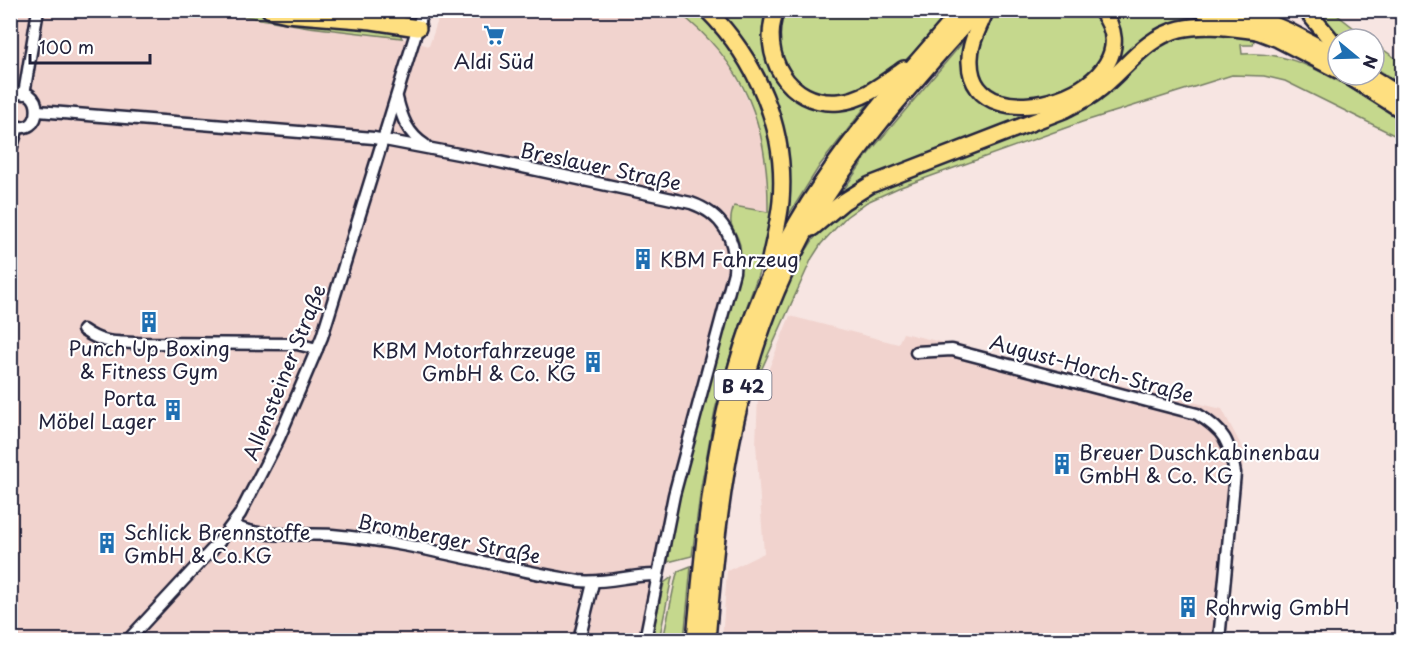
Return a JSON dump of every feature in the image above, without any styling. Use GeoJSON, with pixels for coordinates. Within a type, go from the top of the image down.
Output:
{"type":"FeatureCollection","features":[{"type":"Feature","properties":{"kind":"highway"},"geometry":{"type":"LineString","coordinates":[[270,10],[287,14],[372,21],[418,28]]}},
{"type":"Feature","properties":{"kind":"highway"},"geometry":{"type":"LineString","coordinates":[[291,10],[398,13],[418,28]]}},
{"type":"Feature","properties":{"kind":"highway"},"geometry":{"type":"LineString","coordinates":[[707,10],[738,46],[753,69],[769,106],[777,138],[781,168],[781,199],[764,287]]}},
{"type":"Feature","properties":{"kind":"highway"},"geometry":{"type":"LineString","coordinates":[[776,10],[770,35],[775,61],[784,78],[791,85],[815,99],[837,103],[859,98],[921,58]]}},
{"type":"Feature","properties":{"kind":"highway","name":"B 42"},"geometry":{"type":"LineString","coordinates":[[695,640],[710,542],[715,459],[728,397],[744,341],[764,287],[821,183],[863,127],[962,10]]}},
{"type":"Feature","properties":{"kind":"highway","name":"B 42"},"geometry":{"type":"LineString","coordinates":[[710,542],[744,379],[775,291],[801,238],[831,188],[871,135],[977,10]]}},
{"type":"Feature","properties":{"kind":"highway"},"geometry":{"type":"LineString","coordinates":[[986,10],[972,46],[970,62],[972,75],[981,91],[995,102],[1022,107],[1042,103],[1075,91],[1103,70],[1112,53],[1114,43],[1110,25],[1101,10]]}},
{"type":"Feature","properties":{"kind":"highway"},"geometry":{"type":"LineString","coordinates":[[1202,10],[1258,31],[1326,64]]}},
{"type":"Feature","properties":{"kind":"highway"},"geometry":{"type":"LineString","coordinates":[[1238,10],[1326,51]]}},
{"type":"Feature","properties":{"kind":"highway"},"geometry":{"type":"LineString","coordinates":[[1306,10],[1326,34]]}},
{"type":"Feature","properties":{"kind":"highway"},"geometry":{"type":"LineString","coordinates":[[801,238],[843,202],[870,185],[1064,110],[1085,99],[1106,84],[1150,42],[1163,35],[1179,29],[1216,26],[1258,31]]}},
{"type":"Feature","properties":{"kind":"highway"},"geometry":{"type":"LineString","coordinates":[[1366,87],[1402,110]]}},
{"type":"Feature","properties":{"kind":"highway"},"geometry":{"type":"LineString","coordinates":[[1386,87],[1402,97]]}},
{"type":"Feature","properties":{"kind":"highway","name":"B 42"},"geometry":{"type":"LineString","coordinates":[[706,576],[707,640]]}},
{"type":"Feature","properties":{"kind":"street"},"geometry":{"type":"LineString","coordinates":[[24,93],[38,10]]}},
{"type":"Feature","properties":{"kind":"street","name":"Allensteiner Straße"},"geometry":{"type":"LineString","coordinates":[[128,640],[219,543],[233,525],[262,474],[317,349],[423,10]]}},
{"type":"Feature","properties":{"kind":"street"},"geometry":{"type":"LineString","coordinates":[[10,97],[24,93],[36,102],[38,111],[34,121],[24,127],[14,125],[10,153]]}},
{"type":"Feature","properties":{"kind":"street"},"geometry":{"type":"LineString","coordinates":[[397,97],[403,119],[410,131],[417,139],[431,148]]}},
{"type":"Feature","properties":{"kind":"street","name":"Breslauer Straße"},"geometry":{"type":"LineString","coordinates":[[38,111],[384,139],[691,203],[710,212],[726,228],[734,245],[734,272],[671,511],[645,640]]}},
{"type":"Feature","properties":{"kind":"street"},"geometry":{"type":"LineString","coordinates":[[83,330],[97,340],[111,342],[297,344],[317,349]]}},
{"type":"Feature","properties":{"kind":"street","name":"August-Horch-Straße"},"geometry":{"type":"LineString","coordinates":[[916,352],[952,350],[1197,414],[1212,423],[1221,432],[1231,449],[1234,473],[1219,640]]}},
{"type":"Feature","properties":{"kind":"street","name":"Bromberger Straße"},"geometry":{"type":"LineString","coordinates":[[233,525],[243,530],[256,532],[362,538],[593,583],[658,575]]}},
{"type":"Feature","properties":{"kind":"street"},"geometry":{"type":"LineString","coordinates":[[579,640],[593,583]]}},
{"type":"Feature","properties":{"kind":"shaded area"},"geometry":{"type":"Polygon","coordinates":[[[10,11],[227,11],[231,14],[309,27],[402,38],[429,46],[441,11],[677,11],[717,45],[730,63],[757,120],[765,150],[768,213],[734,206],[730,224],[736,233],[741,254],[738,278],[709,376],[675,511],[668,562],[651,640],[11,640],[10,11]]]}},
{"type":"Feature","properties":{"kind":"shaded area"},"geometry":{"type":"Polygon","coordinates":[[[790,316],[898,344],[903,333],[1222,409],[1244,451],[1226,640],[722,640],[727,571],[764,553],[756,444],[758,396],[790,316]]]}},
{"type":"Feature","properties":{"kind":"green space"},"geometry":{"type":"Polygon","coordinates":[[[227,11],[256,11],[301,20],[399,32],[402,38],[309,27],[231,14],[227,11]]]}},
{"type":"Feature","properties":{"kind":"green space"},"geometry":{"type":"Polygon","coordinates":[[[677,11],[699,11],[720,31],[737,53],[769,124],[777,198],[767,249],[733,346],[715,410],[701,487],[692,556],[668,562],[691,444],[738,277],[741,249],[731,223],[734,206],[768,212],[764,152],[749,99],[736,75],[720,53],[701,31],[677,11]]]}},
{"type":"Feature","properties":{"kind":"green space"},"geometry":{"type":"Polygon","coordinates":[[[713,11],[768,11],[763,31],[765,51],[773,74],[780,84],[839,109],[870,101],[820,165],[783,224],[784,145],[713,11]]]}},
{"type":"Feature","properties":{"kind":"green space"},"geometry":{"type":"Polygon","coordinates":[[[781,11],[950,11],[911,55],[891,73],[859,94],[822,98],[789,78],[774,43],[781,11]]]}},
{"type":"Feature","properties":{"kind":"green space"},"geometry":{"type":"Polygon","coordinates":[[[993,11],[1096,11],[1108,31],[1105,62],[1070,89],[1016,104],[983,86],[974,55],[993,11]]]}},
{"type":"Feature","properties":{"kind":"green space"},"geometry":{"type":"Polygon","coordinates":[[[1108,11],[1165,11],[1204,21],[1185,25],[1105,83],[833,205],[869,153],[969,35],[968,47],[988,102],[1084,91],[1117,28],[1108,11]]]}},
{"type":"Feature","properties":{"kind":"green space"},"geometry":{"type":"Polygon","coordinates":[[[1312,11],[1332,11],[1353,27],[1329,27],[1312,11]]]}},
{"type":"Feature","properties":{"kind":"green space"},"geometry":{"type":"Polygon","coordinates":[[[1186,33],[1236,35],[1254,40],[1253,45],[1241,45],[1242,54],[1277,56],[1309,66],[1326,74],[1326,87],[1348,87],[1402,116],[1402,139],[1285,81],[1264,76],[1232,75],[1082,122],[898,188],[867,202],[846,217],[821,244],[812,258],[753,388],[751,387],[790,281],[812,241],[834,215],[852,200],[1084,106],[1148,49],[1186,33]]]}},
{"type":"Feature","properties":{"kind":"green space"},"geometry":{"type":"Polygon","coordinates":[[[1386,52],[1402,63],[1402,85],[1386,75],[1386,52]]]}},
{"type":"Feature","properties":{"kind":"green space"},"geometry":{"type":"Polygon","coordinates":[[[691,566],[684,640],[663,640],[678,571],[691,566]]]}},
{"type":"Feature","properties":{"kind":"green space"},"geometry":{"type":"Polygon","coordinates":[[[672,577],[659,640],[651,640],[664,583],[672,577]]]}},
{"type":"Feature","properties":{"kind":"place","name":"Aldi Süd"},"geometry":{"type":"Point","coordinates":[494,35]}},
{"type":"Feature","properties":{"kind":"place","name":"KBM Fahrzeug"},"geometry":{"type":"Point","coordinates":[643,259]}},
{"type":"Feature","properties":{"kind":"place","name":"Punch Up Boxing & Fitness Gym"},"geometry":{"type":"Point","coordinates":[149,322]}},
{"type":"Feature","properties":{"kind":"place","name":"KBM Motorfahrzeuge GmbH & Co. KG"},"geometry":{"type":"Point","coordinates":[593,362]}},
{"type":"Feature","properties":{"kind":"place","name":"Porta Möbel Lager"},"geometry":{"type":"Point","coordinates":[173,410]}},
{"type":"Feature","properties":{"kind":"place","name":"Breuer Duschkabinenbau GmbH & Co. KG"},"geometry":{"type":"Point","coordinates":[1062,464]}},
{"type":"Feature","properties":{"kind":"place","name":"Schlick Brennstoffe GmbH & Co.KG"},"geometry":{"type":"Point","coordinates":[107,543]}},
{"type":"Feature","properties":{"kind":"place","name":"Rohrwig GmbH"},"geometry":{"type":"Point","coordinates":[1188,607]}}]}
